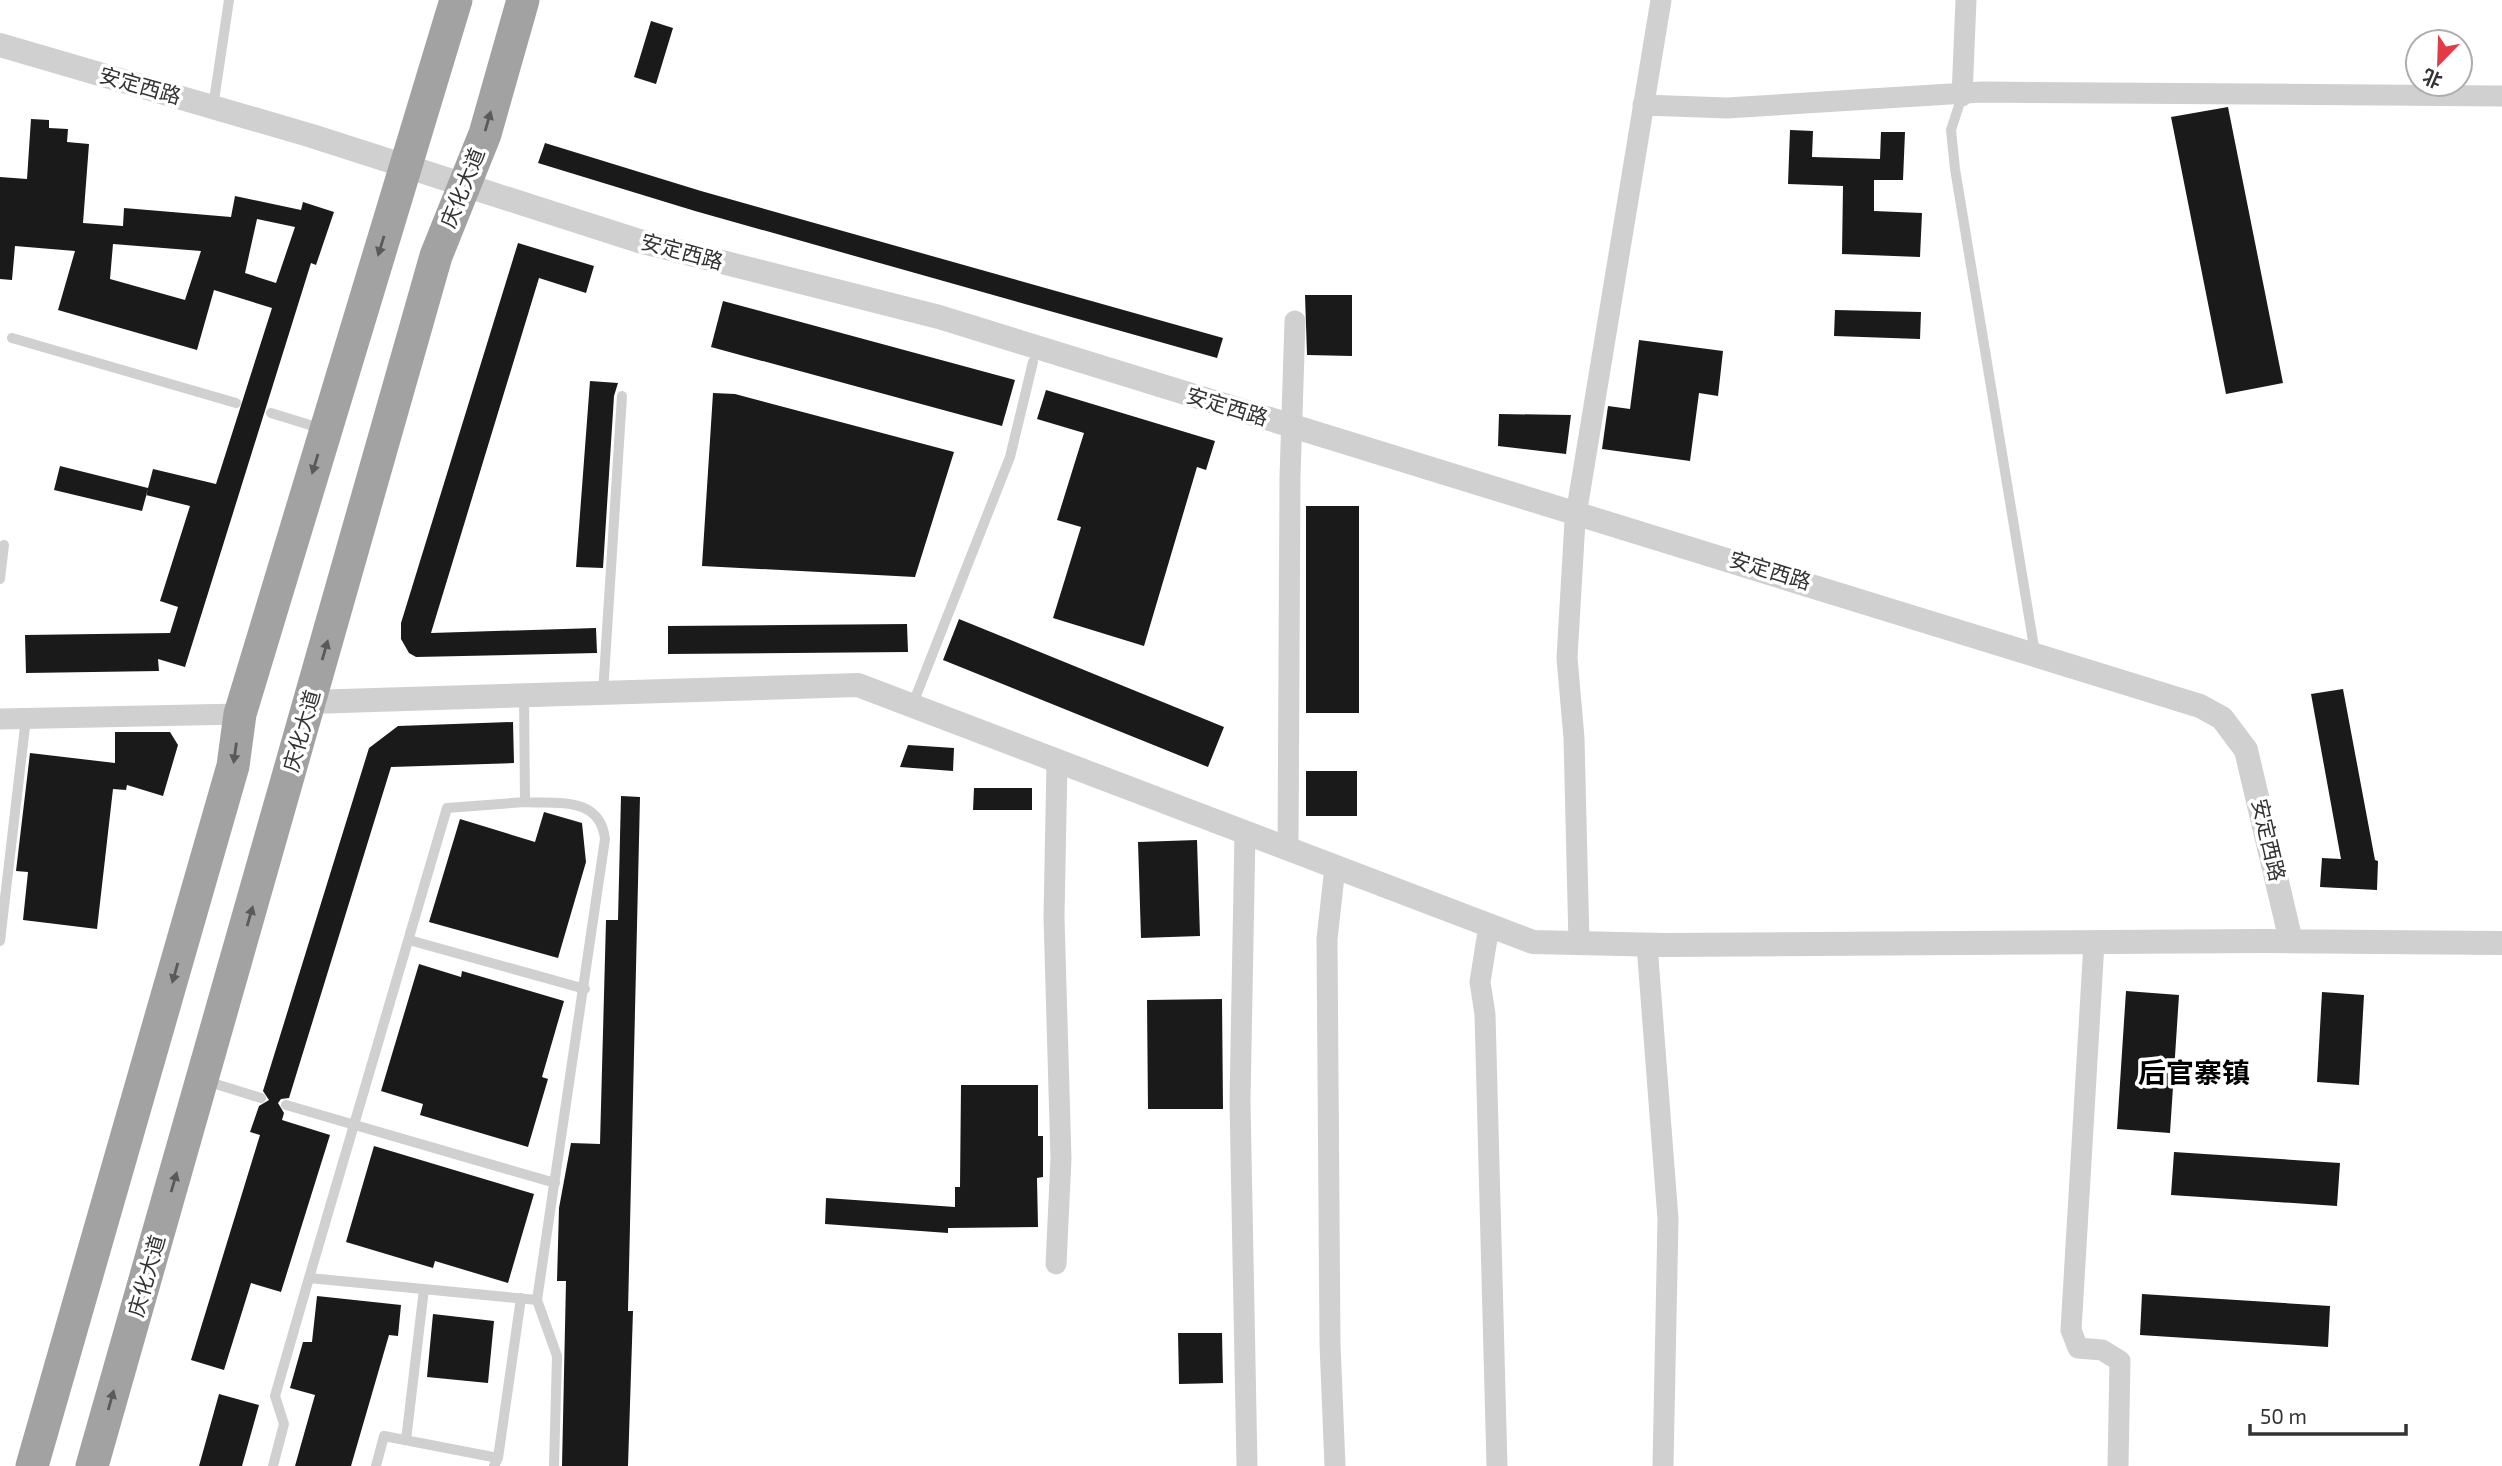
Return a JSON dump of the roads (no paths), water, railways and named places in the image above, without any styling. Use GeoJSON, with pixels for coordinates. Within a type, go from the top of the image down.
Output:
{"type":"FeatureCollection","features":[{"type":"Feature","properties":{"kind":"highway"},"geometry":{"type":"LineString","coordinates":[[32,1466],[230,779],[240,714],[456,0]]}},
{"type":"Feature","properties":{"kind":"highway","name":"庆化大道"},"geometry":{"type":"LineString","coordinates":[[92,1466],[204,1081],[436,256],[485,134],[523,0]]}},
{"type":"Feature","properties":{"kind":"street"},"geometry":{"type":"LineString","coordinates":[[1579,943],[1574,738],[1567,658],[1576,522],[1661,0]]}},
{"type":"Feature","properties":{"kind":"street"},"geometry":{"type":"LineString","coordinates":[[1962,96],[1966,0]]}},
{"type":"Feature","properties":{"kind":"street","name":"安定西路"},"geometry":{"type":"LineString","coordinates":[[0,45],[213,107],[404,174]]}},
{"type":"Feature","properties":{"kind":"street","name":"安定西路"},"geometry":{"type":"LineString","coordinates":[[0,62],[639,241],[939,317],[1291,435]]}},
{"type":"Feature","properties":{"kind":"street"},"geometry":{"type":"LineString","coordinates":[[1643,105],[1727,108],[1962,96],[1982,92],[2502,96]]}},
{"type":"Feature","properties":{"kind":"street","name":"安定西路"},"geometry":{"type":"LineString","coordinates":[[462,192],[634,255],[935,332],[1291,435],[1576,522],[2201,723],[2216,733],[2229,750],[2237,769],[2283,941]]}},
{"type":"Feature","properties":{"kind":"street"},"geometry":{"type":"LineString","coordinates":[[1288,849],[1291,435],[1295,321]]}},
{"type":"Feature","properties":{"kind":"street","name":"安定西路"},"geometry":{"type":"LineString","coordinates":[[1576,522],[2035,653],[2200,706],[2222,718],[2235,733],[2252,767],[2283,941]]}},
{"type":"Feature","properties":{"kind":"street"},"geometry":{"type":"LineString","coordinates":[[310,702],[858,685],[1533,942],[1647,945],[2283,941],[2502,943]]}},
{"type":"Feature","properties":{"kind":"street"},"geometry":{"type":"LineString","coordinates":[[0,719],[240,714]]}},
{"type":"Feature","properties":{"kind":"street"},"geometry":{"type":"LineString","coordinates":[[1056,1264],[1061,1159],[1054,917],[1057,761]]}},
{"type":"Feature","properties":{"kind":"street"},"geometry":{"type":"LineString","coordinates":[[1245,833],[1240,1101],[1247,1466]]}},
{"type":"Feature","properties":{"kind":"street"},"geometry":{"type":"LineString","coordinates":[[1335,867],[1327,939],[1330,1344],[1335,1466]]}},
{"type":"Feature","properties":{"kind":"street"},"geometry":{"type":"LineString","coordinates":[[1489,926],[1480,982],[1485,1014],[1497,1466]]}},
{"type":"Feature","properties":{"kind":"street"},"geometry":{"type":"LineString","coordinates":[[2094,943],[2071,1330],[2078,1348],[2102,1350],[2120,1361],[2118,1466]]}},
{"type":"Feature","properties":{"kind":"street"},"geometry":{"type":"LineString","coordinates":[[1647,945],[1668,1219],[1663,1466]]}},
{"type":"Feature","properties":{"kind":"lane"},"geometry":{"type":"LineString","coordinates":[[213,107],[229,0]]}},
{"type":"Feature","properties":{"kind":"lane"},"geometry":{"type":"LineString","coordinates":[[1962,96],[1951,130],[1955,169],[2035,653]]}},
{"type":"Feature","properties":{"kind":"lane"},"geometry":{"type":"LineString","coordinates":[[12,338],[236,403]]}},
{"type":"Feature","properties":{"kind":"lane"},"geometry":{"type":"LineString","coordinates":[[912,706],[1010,457],[1033,362]]}},
{"type":"Feature","properties":{"kind":"lane"},"geometry":{"type":"LineString","coordinates":[[603,693],[621,396]]}},
{"type":"Feature","properties":{"kind":"lane"},"geometry":{"type":"LineString","coordinates":[[271,413],[326,429]]}},
{"type":"Feature","properties":{"kind":"lane"},"geometry":{"type":"LineString","coordinates":[[0,579],[4,545]]}},
{"type":"Feature","properties":{"kind":"lane"},"geometry":{"type":"LineString","coordinates":[[524,695],[525,802]]}},
{"type":"Feature","properties":{"kind":"lane"},"geometry":{"type":"LineString","coordinates":[[0,941],[26,719]]}},
{"type":"Feature","properties":{"kind":"lane"},"geometry":{"type":"LineString","coordinates":[[273,1466],[284,1424],[275,1396],[447,808],[525,802],[581,805],[591,810],[604,828],[605,839],[585,989],[537,1300],[557,1356],[554,1466]]}},
{"type":"Feature","properties":{"kind":"lane"},"geometry":{"type":"LineString","coordinates":[[409,940],[585,989]]}},
{"type":"Feature","properties":{"kind":"lane"},"geometry":{"type":"LineString","coordinates":[[204,1081],[261,1098]]}},
{"type":"Feature","properties":{"kind":"lane"},"geometry":{"type":"LineString","coordinates":[[286,1105],[555,1183]]}},
{"type":"Feature","properties":{"kind":"lane"},"geometry":{"type":"LineString","coordinates":[[309,1278],[537,1300]]}},
{"type":"Feature","properties":{"kind":"lane"},"geometry":{"type":"LineString","coordinates":[[406,1440],[424,1289]]}},
{"type":"Feature","properties":{"kind":"lane"},"geometry":{"type":"LineString","coordinates":[[376,1466],[384,1436],[496,1462],[520,1298]]}},
{"type":"Feature","properties":{"kind":"district","name":"后官寨镇"},"geometry":{"type":"Point","coordinates":[2194,1073]}}]}
